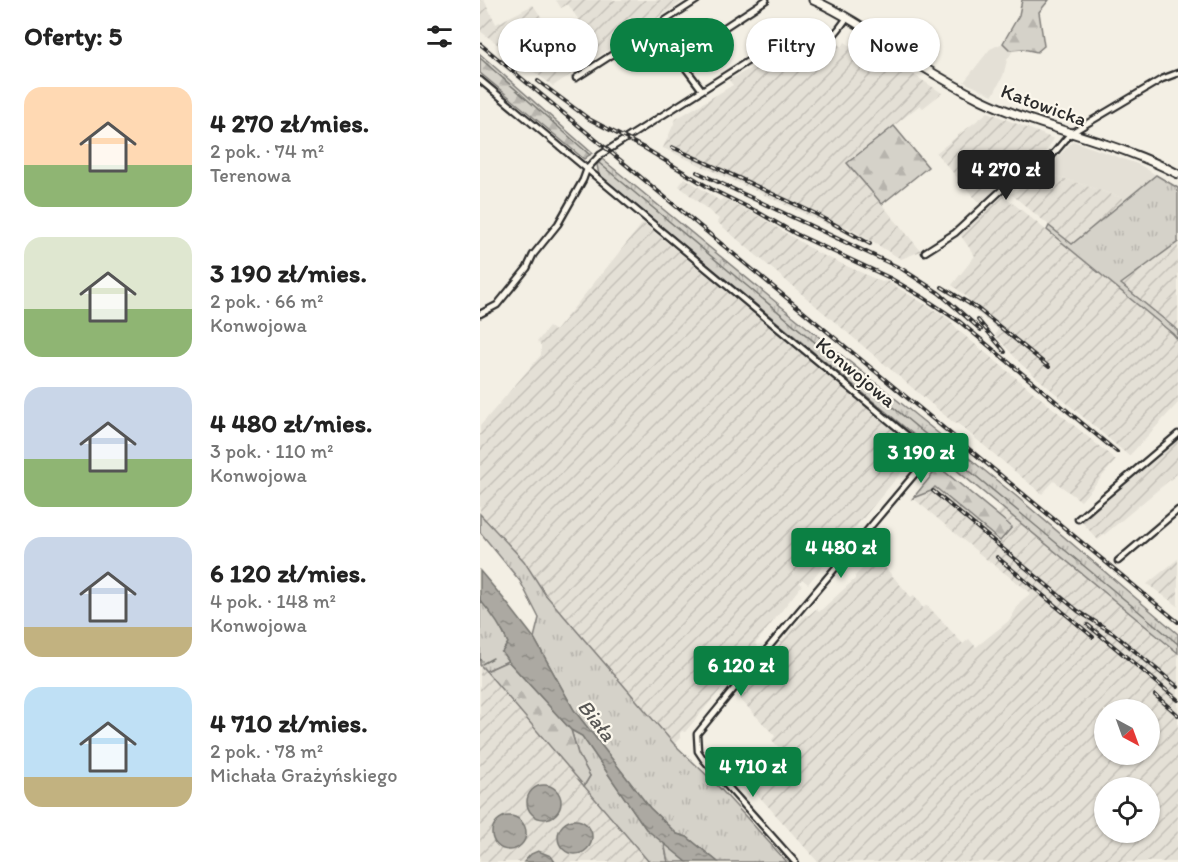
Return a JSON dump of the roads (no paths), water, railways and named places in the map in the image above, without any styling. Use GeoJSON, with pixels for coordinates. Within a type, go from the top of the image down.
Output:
{"type":"FeatureCollection","features":[{"type":"Feature","properties":{"kind":"street"},"geometry":{"type":"LineString","coordinates":[[576,78],[697,0]]}},
{"type":"Feature","properties":{"kind":"street"},"geometry":{"type":"LineString","coordinates":[[702,90],[678,58],[766,0]]}},
{"type":"Feature","properties":{"kind":"street","name":"Katowicka"},"geometry":{"type":"LineString","coordinates":[[813,0],[828,3],[847,18],[949,83],[1014,114],[1165,167],[1178,174]]}},
{"type":"Feature","properties":{"kind":"street"},"geometry":{"type":"LineString","coordinates":[[480,314],[496,305],[527,268],[533,255],[558,224],[587,169],[608,150],[764,51],[777,46],[826,40],[847,18]]}},
{"type":"Feature","properties":{"kind":"street"},"geometry":{"type":"LineString","coordinates":[[925,252],[955,233],[1008,184],[1049,159],[1071,133],[1162,79],[1178,73]]}},
{"type":"Feature","properties":{"kind":"street","name":"Konwojowa"},"geometry":{"type":"LineString","coordinates":[[480,80],[920,444],[925,456],[919,469],[703,726],[698,735],[696,742],[698,751],[704,760],[795,862]]}},
{"type":"Feature","properties":{"kind":"street"},"geometry":{"type":"LineString","coordinates":[[1078,519],[1178,434]]}},
{"type":"Feature","properties":{"kind":"street"},"geometry":{"type":"LineString","coordinates":[[1118,561],[1178,510]]}},
{"type":"Feature","properties":{"kind":"water"},"geometry":{"type":"Polygon","coordinates":[[[480,571],[534,638],[574,710],[650,808],[677,834],[687,837],[718,862],[687,862],[646,829],[582,736],[571,730],[508,661],[502,652],[508,643],[496,620],[480,600],[480,571]]]}},
{"type":"Feature","properties":{"kind":"water"},"geometry":{"type":"Polygon","coordinates":[[[544,785],[556,790],[561,802],[556,814],[544,819],[532,814],[527,802],[532,790],[544,785]]]}},
{"type":"Feature","properties":{"kind":"water"},"geometry":{"type":"Polygon","coordinates":[[[509,816],[521,821],[526,833],[521,845],[509,850],[497,845],[492,833],[497,821],[509,816]]]}},
{"type":"Feature","properties":{"kind":"water"},"geometry":{"type":"Polygon","coordinates":[[[575,820],[587,825],[592,837],[587,849],[575,854],[563,849],[558,837],[563,825],[575,820]]]}},
{"type":"Feature","properties":{"kind":"water"},"geometry":{"type":"Polygon","coordinates":[[[538,851],[551,856],[555,862],[524,862],[531,854],[538,851]]]}},
{"type":"Feature","properties":{"kind":"waterway"},"geometry":{"type":"LineString","coordinates":[[480,58],[590,155]]}},
{"type":"Feature","properties":{"kind":"waterway"},"geometry":{"type":"LineString","coordinates":[[599,163],[1178,644]]}},
{"type":"Feature","properties":{"kind":"waterway"},"geometry":{"type":"LineString","coordinates":[[482,664],[493,658]]}},
{"type":"Feature","properties":{"kind":"railway"},"geometry":{"type":"LineString","coordinates":[[480,44],[1178,622]]}},
{"type":"Feature","properties":{"kind":"railway"},"geometry":{"type":"LineString","coordinates":[[538,81],[589,119],[646,149],[713,190],[796,234],[890,278],[924,298],[960,322],[1117,452]]}},
{"type":"Feature","properties":{"kind":"railway"},"geometry":{"type":"LineString","coordinates":[[672,147],[816,214],[870,244]]}},
{"type":"Feature","properties":{"kind":"railway"},"geometry":{"type":"LineString","coordinates":[[697,172],[902,269],[939,293],[981,330]]}},
{"type":"Feature","properties":{"kind":"railway"},"geometry":{"type":"LineString","coordinates":[[942,287],[978,309],[1049,367]]}},
{"type":"Feature","properties":{"kind":"railway"},"geometry":{"type":"LineString","coordinates":[[978,320],[1005,352]]}},
{"type":"Feature","properties":{"kind":"railway"},"geometry":{"type":"LineString","coordinates":[[933,491],[1078,611],[1113,633],[1178,687]]}},
{"type":"Feature","properties":{"kind":"railway"},"geometry":{"type":"LineString","coordinates":[[997,557],[1093,637]]}},
{"type":"Feature","properties":{"kind":"railway"},"geometry":{"type":"LineString","coordinates":[[1088,625],[1178,700]]}},
{"type":"Feature","properties":{"kind":"railway"},"geometry":{"type":"LineString","coordinates":[[1155,695],[1178,715]]}},
{"type":"Feature","properties":{"kind":"water label","name":"Biała"},"geometry":{"type":"Point","coordinates":[597,720]}}]}
